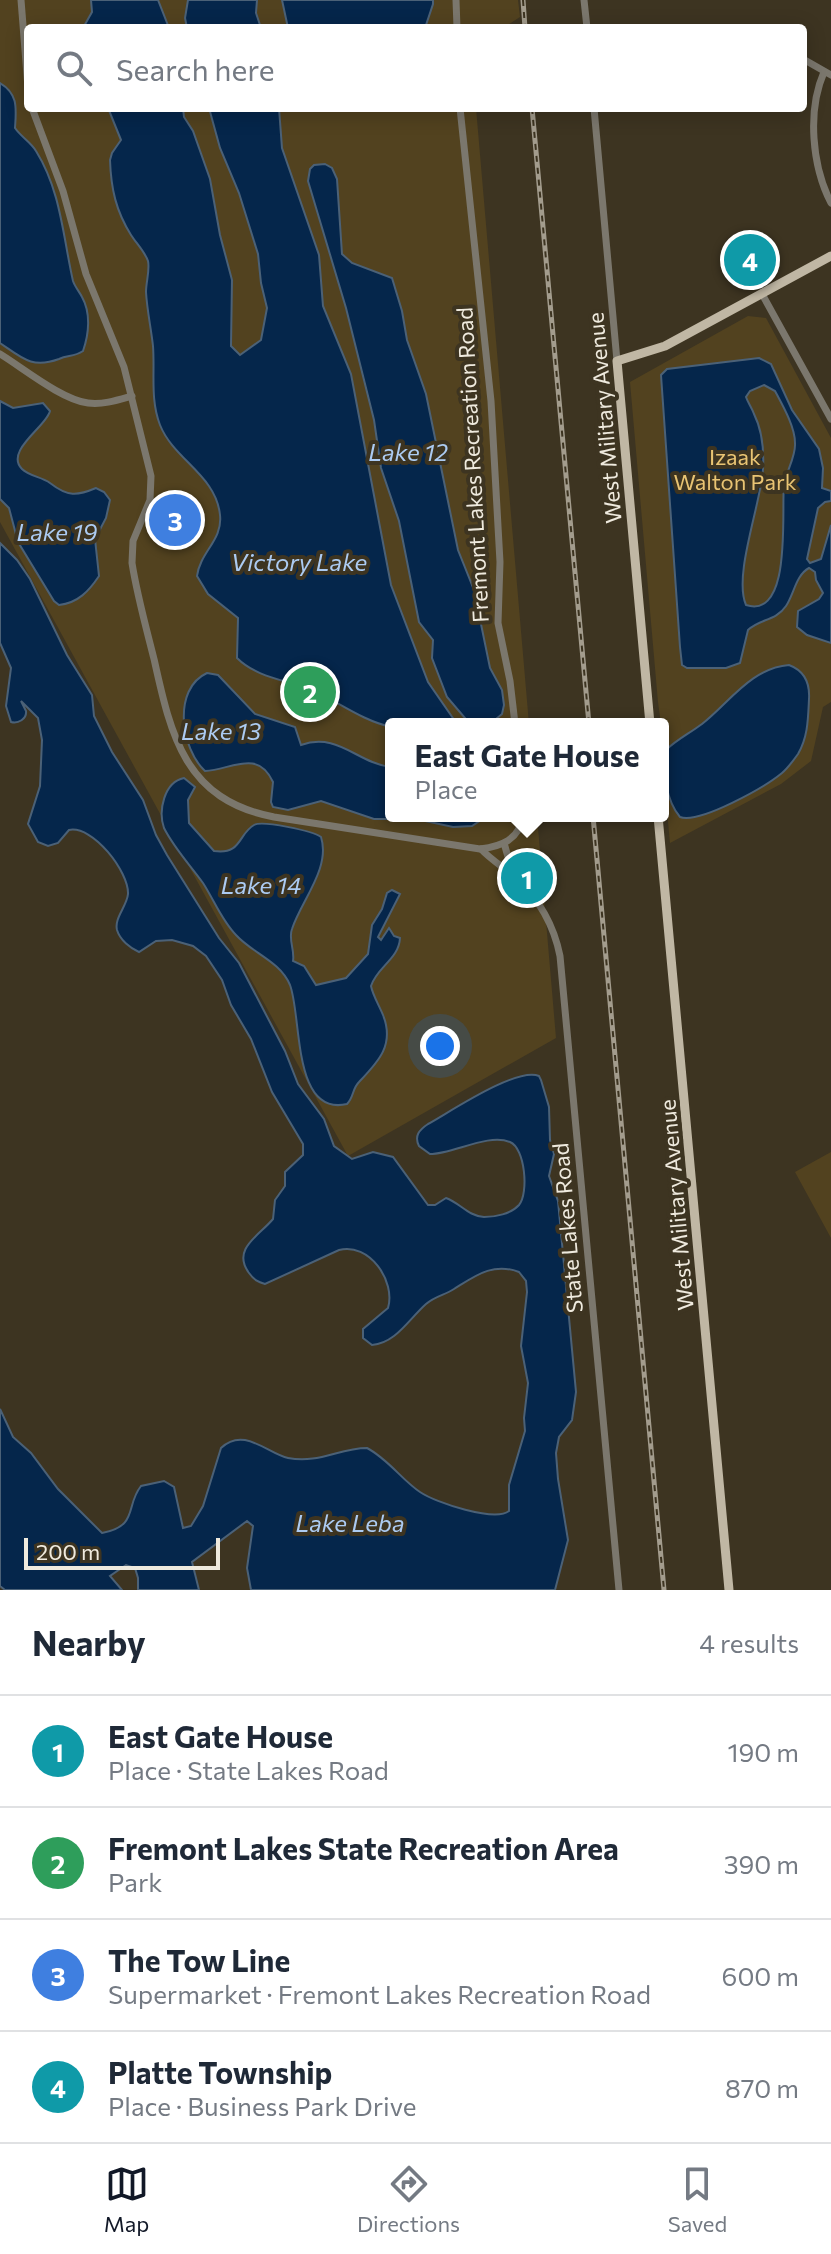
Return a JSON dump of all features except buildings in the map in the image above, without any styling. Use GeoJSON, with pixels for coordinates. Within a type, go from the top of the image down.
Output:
{"type":"FeatureCollection","features":[{"type":"Feature","properties":{"kind":"main road"},"geometry":{"type":"LineString","coordinates":[[617,361],[665,346],[831,256]]}},
{"type":"Feature","properties":{"kind":"main road","name":"West Military Avenue"},"geometry":{"type":"LineString","coordinates":[[617,361],[649,718]]}},
{"type":"Feature","properties":{"kind":"main road","name":"West Military Avenue"},"geometry":{"type":"LineString","coordinates":[[659,822],[729,1590]]}},
{"type":"Feature","properties":{"kind":"street"},"geometry":{"type":"LineString","coordinates":[[21,0],[24,38]]}},
{"type":"Feature","properties":{"kind":"street"},"geometry":{"type":"LineString","coordinates":[[456,0],[457,24]]}},
{"type":"Feature","properties":{"kind":"street"},"geometry":{"type":"LineString","coordinates":[[584,0],[587,24]]}},
{"type":"Feature","properties":{"kind":"street"},"geometry":{"type":"LineString","coordinates":[[807,61],[828,74],[815,99],[816,161],[831,203]]}},
{"type":"Feature","properties":{"kind":"street"},"geometry":{"type":"LineString","coordinates":[[33,112],[63,191],[86,274],[120,356],[132,396],[152,488],[148,507],[132,545],[133,571],[167,717],[179,748],[193,771],[221,797],[254,813],[480,849],[504,843],[518,833],[521,822]]}},
{"type":"Feature","properties":{"kind":"street","name":"Fremont Lakes Recreation Road"},"geometry":{"type":"LineString","coordinates":[[460,112],[491,401],[500,562],[498,623],[514,718]]}},
{"type":"Feature","properties":{"kind":"street","name":"West Military Avenue"},"geometry":{"type":"LineString","coordinates":[[594,112],[617,361]]}},
{"type":"Feature","properties":{"kind":"street"},"geometry":{"type":"LineString","coordinates":[[762,294],[831,419]]}},
{"type":"Feature","properties":{"kind":"street"},"geometry":{"type":"LineString","coordinates":[[0,354],[79,401],[97,403],[132,396]]}},
{"type":"Feature","properties":{"kind":"street","name":"State Lakes Road"},"geometry":{"type":"LineString","coordinates":[[504,843],[514,876]]}},
{"type":"Feature","properties":{"kind":"street","name":"State Lakes Road"},"geometry":{"type":"LineString","coordinates":[[480,849],[514,876],[544,913],[554,931],[560,956],[619,1590]]}},
{"type":"Feature","properties":{"kind":"green space"},"geometry":{"type":"Polygon","coordinates":[[[0,0],[518,0],[520,17],[509,24],[24,24],[24,112],[476,112],[528,718],[385,718],[385,822],[538,822],[556,1038],[348,1156],[0,522],[0,0]]]}},
{"type":"Feature","properties":{"kind":"green space","name":"Izaak Walton Park"},"geometry":{"type":"Polygon","coordinates":[[[748,316],[766,318],[831,438],[831,702],[823,707],[811,761],[781,784],[670,843],[669,718],[660,718],[658,702],[630,382],[748,316]]]}},
{"type":"Feature","properties":{"kind":"green space"},"geometry":{"type":"Polygon","coordinates":[[[831,1152],[831,1238],[795,1172],[831,1152]]]}},
{"type":"Feature","properties":{"kind":"water"},"geometry":{"type":"Polygon","coordinates":[[[91,0],[158,0],[167,24],[85,24],[92,12],[91,0]]]}},
{"type":"Feature","properties":{"kind":"water"},"geometry":{"type":"Polygon","coordinates":[[[188,0],[257,0],[256,13],[260,24],[186,24],[188,0]]]}},
{"type":"Feature","properties":{"kind":"water"},"geometry":{"type":"Polygon","coordinates":[[[282,0],[433,0],[426,24],[287,24],[282,0]]]}},
{"type":"Feature","properties":{"kind":"water"},"geometry":{"type":"Polygon","coordinates":[[[0,83],[13,97],[15,128],[34,148],[51,182],[73,281],[87,310],[88,331],[83,351],[50,362],[28,360],[0,343],[0,83]]]}},
{"type":"Feature","properties":{"kind":"water","name":"Victory Lake"},"geometry":{"type":"Polygon","coordinates":[[[110,112],[183,112],[210,179],[232,280],[231,346],[240,355],[261,340],[267,308],[258,254],[210,112],[279,112],[282,148],[319,255],[323,306],[351,374],[391,585],[428,682],[453,718],[385,718],[385,725],[380,724],[312,690],[254,670],[237,658],[238,618],[208,594],[197,576],[218,532],[220,515],[217,501],[203,478],[166,437],[157,415],[146,292],[148,261],[126,226],[115,199],[112,181],[110,160],[121,140],[110,112]]]}},
{"type":"Feature","properties":{"kind":"water","name":"Lake 12"},"geometry":{"type":"Polygon","coordinates":[[[325,164],[332,168],[337,179],[342,254],[352,263],[392,278],[407,340],[426,394],[458,550],[474,590],[490,668],[502,690],[504,705],[497,718],[465,718],[447,697],[432,658],[433,640],[419,622],[399,521],[381,468],[374,420],[346,308],[308,181],[314,165],[325,164]]]}},
{"type":"Feature","properties":{"kind":"water"},"geometry":{"type":"Polygon","coordinates":[[[759,358],[771,364],[792,410],[819,449],[823,468],[822,488],[831,491],[831,501],[818,508],[807,559],[810,563],[821,559],[831,525],[831,643],[807,635],[797,627],[798,611],[819,599],[823,593],[815,572],[809,568],[801,575],[782,611],[748,630],[740,663],[726,668],[687,668],[682,665],[661,375],[667,369],[759,358]],[[764,385],[750,391],[746,397],[759,427],[763,462],[745,558],[743,592],[746,605],[761,605],[771,596],[782,560],[784,485],[795,443],[791,423],[775,391],[764,385]]]}},
{"type":"Feature","properties":{"kind":"water","name":"Lake 19"},"geometry":{"type":"Polygon","coordinates":[[[0,401],[13,408],[43,403],[50,411],[18,454],[22,469],[67,493],[78,494],[96,488],[110,500],[106,518],[95,539],[99,576],[87,591],[72,602],[59,605],[54,601],[18,542],[9,508],[0,499],[0,401]]]}},
{"type":"Feature","properties":{"kind":"water","name":"Lake Leba"},"geometry":{"type":"Polygon","coordinates":[[[0,543],[30,579],[67,655],[92,695],[94,716],[112,752],[143,800],[156,835],[219,938],[239,963],[285,1051],[298,1084],[324,1119],[334,1146],[352,1159],[373,1152],[393,1157],[428,1205],[435,1205],[446,1198],[478,1216],[488,1217],[512,1211],[522,1199],[525,1181],[519,1153],[510,1142],[491,1140],[430,1154],[419,1146],[417,1136],[428,1124],[483,1092],[515,1078],[539,1076],[549,1107],[550,1140],[554,1154],[549,1176],[558,1201],[576,1392],[572,1420],[559,1437],[556,1453],[568,1540],[555,1590],[251,1590],[247,1568],[253,1526],[247,1521],[192,1562],[199,1590],[138,1590],[135,1568],[126,1565],[110,1576],[122,1590],[5,1590],[0,1586],[0,1409],[13,1437],[102,1533],[114,1530],[126,1520],[141,1486],[164,1481],[174,1487],[183,1528],[191,1526],[203,1506],[221,1448],[238,1440],[256,1443],[280,1456],[299,1459],[367,1448],[428,1496],[465,1510],[502,1514],[509,1511],[509,1485],[525,1431],[528,1383],[521,1346],[527,1292],[526,1281],[519,1272],[501,1269],[477,1275],[429,1301],[388,1340],[372,1345],[363,1338],[363,1329],[388,1308],[388,1286],[378,1266],[360,1252],[339,1250],[265,1284],[249,1273],[244,1264],[245,1250],[273,1219],[275,1200],[285,1186],[285,1172],[303,1155],[303,1144],[272,1092],[251,1039],[231,1005],[222,980],[206,956],[193,946],[172,940],[156,941],[139,952],[129,946],[117,930],[128,894],[127,885],[108,852],[78,830],[69,830],[58,843],[48,846],[38,842],[28,824],[40,786],[42,740],[38,718],[21,701],[26,714],[19,722],[11,722],[6,706],[11,668],[0,643],[0,543]]]}},
{"type":"Feature","properties":{"kind":"water"},"geometry":{"type":"Polygon","coordinates":[[[789,665],[803,674],[807,683],[808,721],[796,757],[782,773],[748,795],[702,815],[680,817],[669,794],[669,748],[702,724],[752,679],[789,665]]]}},
{"type":"Feature","properties":{"kind":"water","name":"Lake 13"},"geometry":{"type":"Polygon","coordinates":[[[207,673],[218,675],[255,714],[295,727],[301,745],[326,742],[385,766],[385,819],[374,819],[321,801],[288,810],[273,807],[273,782],[267,772],[251,763],[205,771],[190,749],[184,720],[189,692],[196,681],[207,673]]]}},
{"type":"Feature","properties":{"kind":"water","name":"Lake 14"},"geometry":{"type":"Polygon","coordinates":[[[184,778],[195,787],[188,800],[189,823],[214,851],[235,847],[249,829],[259,824],[288,827],[321,837],[323,849],[319,872],[296,918],[291,937],[293,961],[304,966],[316,985],[346,978],[368,954],[372,925],[387,893],[392,890],[400,894],[378,937],[381,940],[389,928],[394,936],[400,938],[399,945],[371,986],[386,1026],[386,1044],[347,1104],[329,1104],[317,1095],[302,1061],[290,985],[273,963],[231,929],[164,828],[164,798],[172,785],[184,778]]]}},
{"type":"Feature","properties":{"kind":"water","name":"Lake 13"},"geometry":{"type":"Polygon","coordinates":[[[430,822],[478,822],[472,826],[453,827],[430,822]]]}},
{"type":"Feature","properties":{"kind":"railway"},"geometry":{"type":"LineString","coordinates":[[523,0],[525,24]]}},
{"type":"Feature","properties":{"kind":"railway"},"geometry":{"type":"LineString","coordinates":[[532,112],[588,718]]}},
{"type":"Feature","properties":{"kind":"railway"},"geometry":{"type":"LineString","coordinates":[[594,822],[664,1590]]}},
{"type":"Feature","properties":{"kind":"place","name":"Platte Township"},"geometry":{"type":"Point","coordinates":[750,260]}},
{"type":"Feature","properties":{"kind":"place","name":"The Tow Line"},"geometry":{"type":"Point","coordinates":[175,520]}},
{"type":"Feature","properties":{"kind":"place","name":"Fremont Lakes State Recreation Area"},"geometry":{"type":"Point","coordinates":[310,692]}},
{"type":"Feature","properties":{"kind":"place","name":"East Gate House"},"geometry":{"type":"Point","coordinates":[527,878]}}]}
